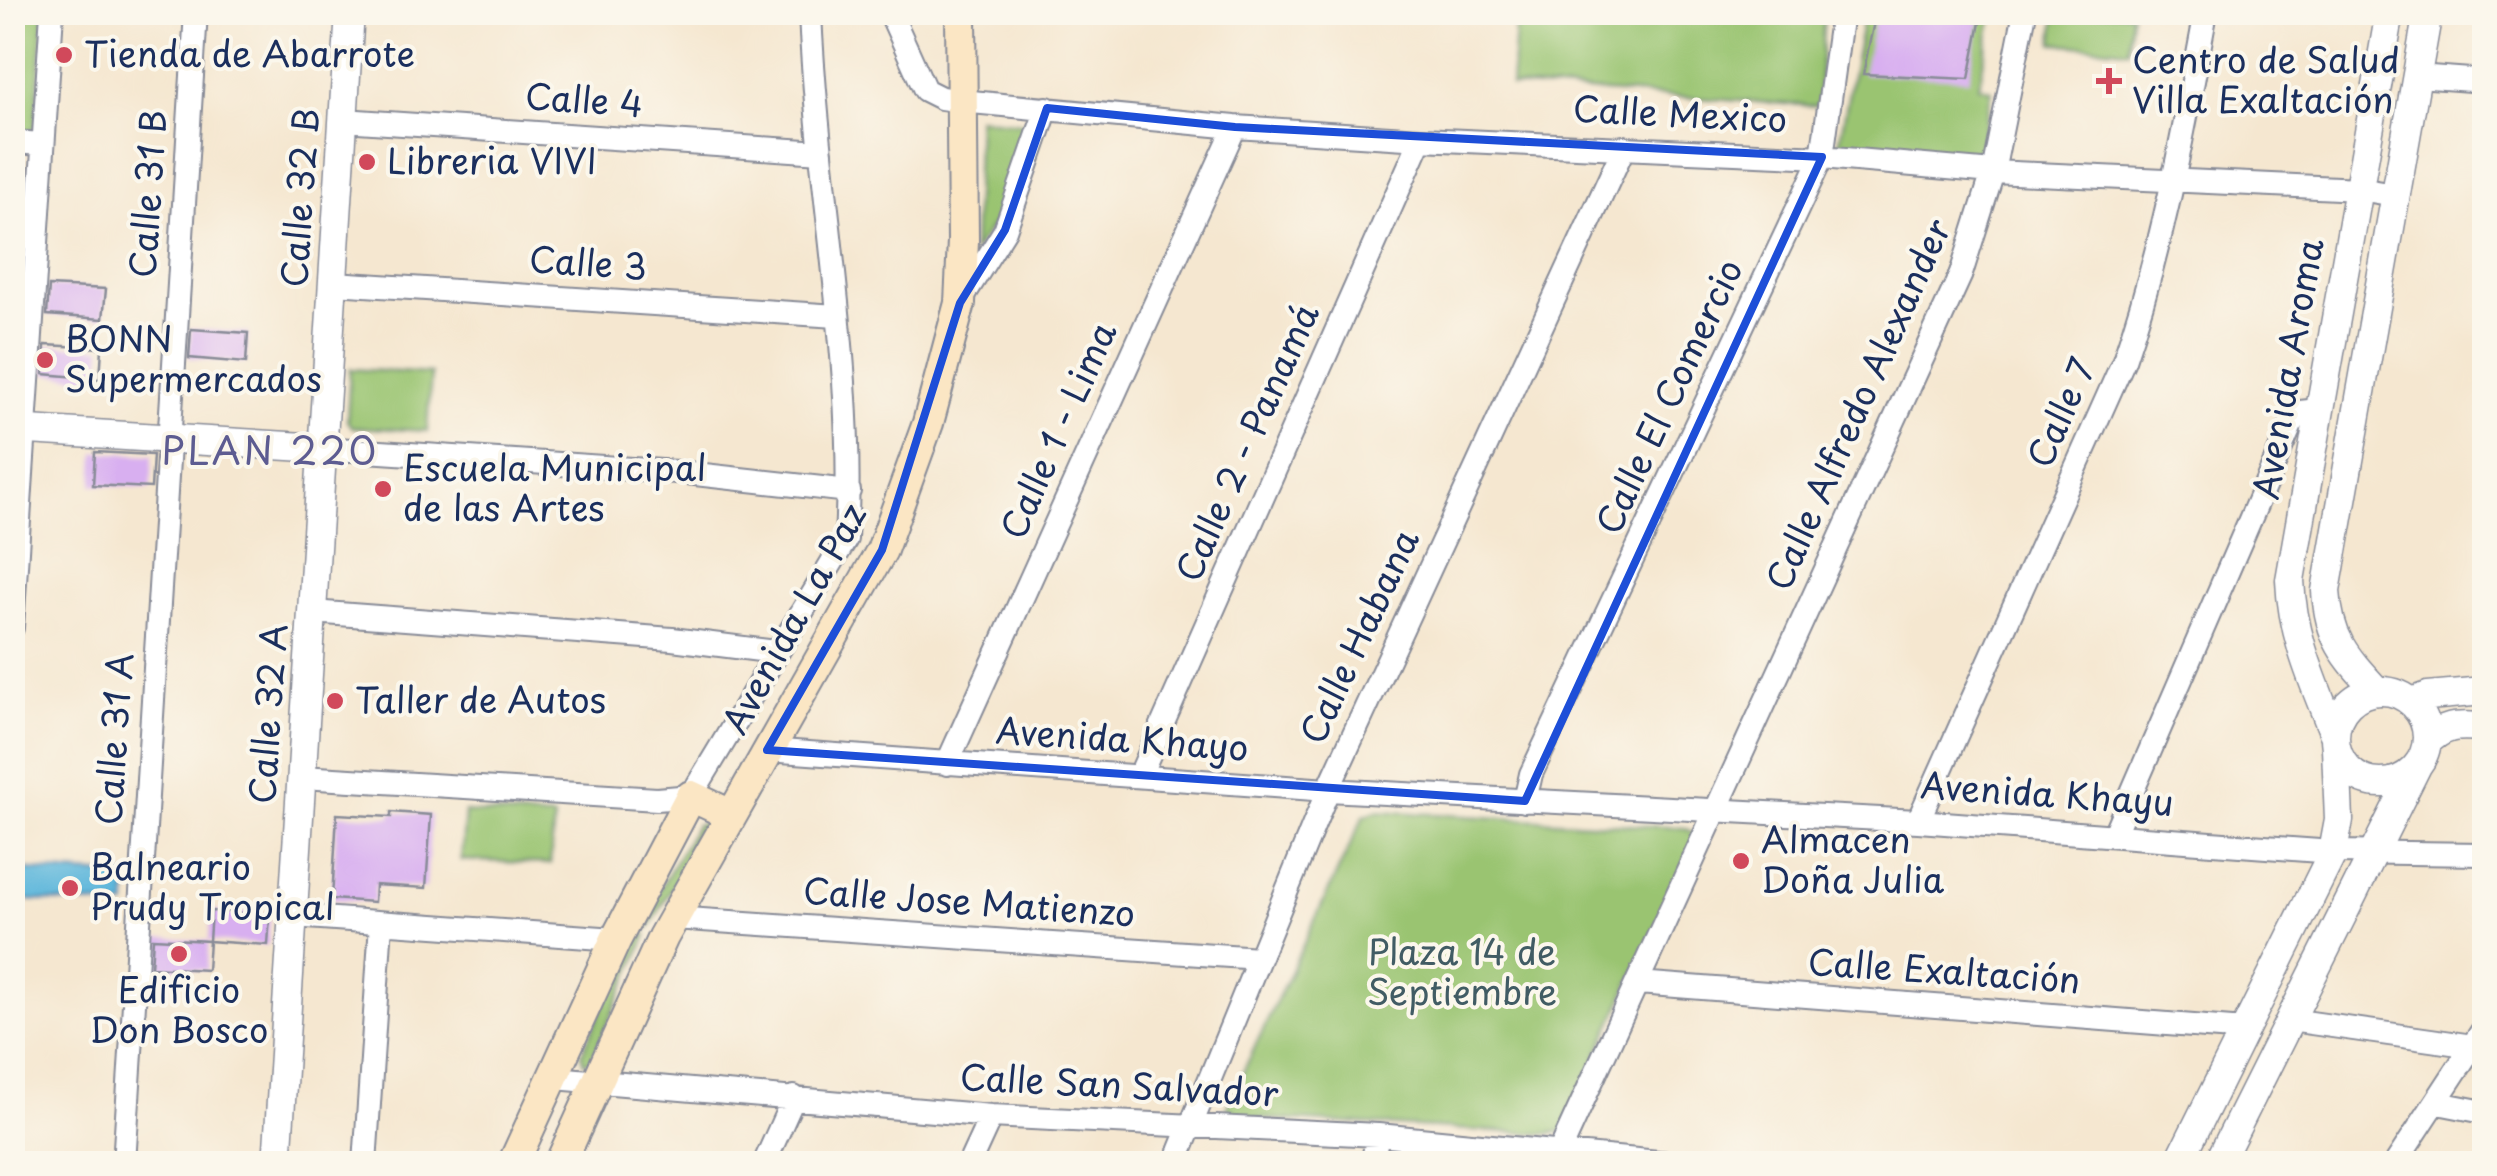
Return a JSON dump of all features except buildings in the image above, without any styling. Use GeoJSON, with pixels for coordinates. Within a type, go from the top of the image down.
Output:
{"type":"FeatureCollection","features":[{"type":"Feature","properties":{"kind":"main road","name":"Avenida La Paz"},"geometry":{"type":"LineString","coordinates":[[560,1164],[673,918],[882,550],[928,423],[960,303],[962,12]]}},
{"type":"Feature","properties":{"kind":"main road","name":"Avenida La Paz"},"geometry":{"type":"LineString","coordinates":[[513,1164],[616,939],[690,796]]}},
{"type":"Feature","properties":{"kind":"main road"},"geometry":{"type":"LineString","coordinates":[[690,796],[731,815]]}},
{"type":"Feature","properties":{"kind":"street"},"geometry":{"type":"LineString","coordinates":[[12,628],[23,286],[43,144],[52,12]]}},
{"type":"Feature","properties":{"kind":"street","name":"Calle 31 B"},"geometry":{"type":"LineString","coordinates":[[168,439],[196,12]]}},
{"type":"Feature","properties":{"kind":"street","name":"Calle 32 B"},"geometry":{"type":"LineString","coordinates":[[322,448],[350,12]]}},
{"type":"Feature","properties":{"kind":"street","name":"Avenida La Paz"},"geometry":{"type":"LineString","coordinates":[[690,796],[846,539],[849,490],[810,12]]}},
{"type":"Feature","properties":{"kind":"street"},"geometry":{"type":"LineString","coordinates":[[890,12],[925,90],[961,102]]}},
{"type":"Feature","properties":{"kind":"street","name":"Calle El Comercio"},"geometry":{"type":"LineString","coordinates":[[1525,802],[1531,774],[1822,157],[1842,12]]}},
{"type":"Feature","properties":{"kind":"street","name":"Calle Alfredo Alexander"},"geometry":{"type":"LineString","coordinates":[[1557,1157],[1961,274],[1993,172],[2025,12]]}},
{"type":"Feature","properties":{"kind":"street","name":"Calle 7"},"geometry":{"type":"LineString","coordinates":[[1918,821],[2124,360],[2148,292],[2174,182],[2206,12]]}},
{"type":"Feature","properties":{"kind":"street","name":"Avenida Aroma"},"geometry":{"type":"LineString","coordinates":[[2178,1164],[2332,852],[2339,820],[2335,741],[2299,646],[2291,614],[2290,580],[2390,12]]}},
{"type":"Feature","properties":{"kind":"street"},"geometry":{"type":"LineString","coordinates":[[2376,690],[2338,645],[2330,626],[2326,591],[2428,12]]}},
{"type":"Feature","properties":{"kind":"street"},"geometry":{"type":"LineString","coordinates":[[2417,76],[2484,81]]}},
{"type":"Feature","properties":{"kind":"street","name":"Calle Mexico"},"geometry":{"type":"LineString","coordinates":[[961,102],[1236,127],[1822,157],[1993,172],[2395,195]]}},
{"type":"Feature","properties":{"kind":"street"},"geometry":{"type":"LineString","coordinates":[[960,303],[1005,230],[1047,108]]}},
{"type":"Feature","properties":{"kind":"street","name":"Calle 4"},"geometry":{"type":"LineString","coordinates":[[344,120],[820,152]]}},
{"type":"Feature","properties":{"kind":"street","name":"Calle 1 - Lima"},"geometry":{"type":"LineString","coordinates":[[947,764],[1236,127]]}},
{"type":"Feature","properties":{"kind":"street","name":"Calle 2 - Panamá"},"geometry":{"type":"LineString","coordinates":[[1140,775],[1421,138]]}},
{"type":"Feature","properties":{"kind":"street"},"geometry":{"type":"LineString","coordinates":[[12,142],[43,144]]}},
{"type":"Feature","properties":{"kind":"street","name":"Calle Habana"},"geometry":{"type":"LineString","coordinates":[[1176,1164],[1328,790],[1624,147]]}},
{"type":"Feature","properties":{"kind":"street","name":"Calle 3"},"geometry":{"type":"LineString","coordinates":[[334,283],[837,316]]}},
{"type":"Feature","properties":{"kind":"street"},"geometry":{"type":"LineString","coordinates":[[2114,834],[2290,424],[2300,412],[2319,410]]}},
{"type":"Feature","properties":{"kind":"street"},"geometry":{"type":"LineString","coordinates":[[19,429],[677,472],[849,490]]}},
{"type":"Feature","properties":{"kind":"street","name":"Calle 31 A"},"geometry":{"type":"LineString","coordinates":[[124,1164],[168,439]]}},
{"type":"Feature","properties":{"kind":"street","name":"Calle 32 A"},"geometry":{"type":"LineString","coordinates":[[277,1164],[322,448]]}},
{"type":"Feature","properties":{"kind":"street"},"geometry":{"type":"LineString","coordinates":[[312,612],[672,639],[776,652]]}},
{"type":"Feature","properties":{"kind":"street"},"geometry":{"type":"LineString","coordinates":[[2218,1164],[2422,753],[2421,714],[2412,702],[2389,690],[2376,690],[2352,700],[2343,709],[2335,741],[2342,762],[2364,780],[2394,781],[2408,775],[2422,753],[2440,730],[2476,727],[2480,691],[2428,696],[2412,702]]}},
{"type":"Feature","properties":{"kind":"street","name":"Avenida Khayo"},"geometry":{"type":"LineString","coordinates":[[767,750],[1328,790],[1713,812]]}},
{"type":"Feature","properties":{"kind":"street"},"geometry":{"type":"LineString","coordinates":[[302,777],[657,799],[690,796]]}},
{"type":"Feature","properties":{"kind":"street","name":"Avenida Khayu"},"geometry":{"type":"LineString","coordinates":[[1713,812],[1918,821],[2332,852],[2484,854]]}},
{"type":"Feature","properties":{"kind":"street"},"geometry":{"type":"LineString","coordinates":[[294,916],[616,939]]}},
{"type":"Feature","properties":{"kind":"street","name":"Calle Jose Matienzo"},"geometry":{"type":"LineString","coordinates":[[673,918],[1259,958]]}},
{"type":"Feature","properties":{"kind":"street"},"geometry":{"type":"LineString","coordinates":[[365,1164],[382,923]]}},
{"type":"Feature","properties":{"kind":"street","name":"Calle Exaltación"},"geometry":{"type":"LineString","coordinates":[[1638,982],[2245,1030]]}},
{"type":"Feature","properties":{"kind":"street"},"geometry":{"type":"LineString","coordinates":[[2290,1020],[2479,1037],[2396,1164]]}},
{"type":"Feature","properties":{"kind":"street","name":"Calle San Salvador"},"geometry":{"type":"LineString","coordinates":[[555,1078],[992,1116],[1378,1135],[1557,1157],[1679,1164]]}},
{"type":"Feature","properties":{"kind":"street"},"geometry":{"type":"LineString","coordinates":[[764,1164],[794,1097]]}},
{"type":"Feature","properties":{"kind":"street"},"geometry":{"type":"LineString","coordinates":[[2438,1103],[2484,1112]]}},
{"type":"Feature","properties":{"kind":"street"},"geometry":{"type":"LineString","coordinates":[[969,1164],[992,1116]]}},
{"type":"Feature","properties":{"kind":"street"},"geometry":{"type":"LineString","coordinates":[[1372,1164],[1378,1135]]}},
{"type":"Feature","properties":{"kind":"highlighted area"},"geometry":{"type":"Polygon","coordinates":[[[1047,108],[1235,127],[1822,157],[1525,801],[767,750],[882,550],[960,303],[1005,230],[1047,108]]]}},
{"type":"Feature","properties":{"kind":"green space"},"geometry":{"type":"Polygon","coordinates":[[[12,13],[44,13],[35,127],[28,133],[13,133],[12,13]]]}},
{"type":"Feature","properties":{"kind":"green space"},"geometry":{"type":"Polygon","coordinates":[[[1516,13],[1824,13],[1818,106],[1511,86],[1516,13]]]}},
{"type":"Feature","properties":{"kind":"green space"},"geometry":{"type":"Polygon","coordinates":[[[1864,13],[1993,13],[1979,86],[1992,90],[1981,148],[1970,160],[1838,150],[1864,13]]]}},
{"type":"Feature","properties":{"kind":"green space"},"geometry":{"type":"Polygon","coordinates":[[[2056,13],[2131,13],[2128,50],[2053,43],[2056,13]]]}},
{"type":"Feature","properties":{"kind":"green space"},"geometry":{"type":"Polygon","coordinates":[[[978,118],[1029,124],[1008,178],[1002,212],[973,252],[978,118]]]}},
{"type":"Feature","properties":{"kind":"green space"},"geometry":{"type":"Polygon","coordinates":[[[350,369],[431,374],[427,431],[352,427],[347,421],[350,369]]]}},
{"type":"Feature","properties":{"kind":"green space","name":"Plaza 14 de Septiembre"},"geometry":{"type":"Polygon","coordinates":[[[1376,811],[1685,828],[1697,836],[1563,1131],[1544,1134],[1232,1117],[1227,1106],[1364,816],[1376,811]]]}},
{"type":"Feature","properties":{"kind":"green space"},"geometry":{"type":"Polygon","coordinates":[[[465,812],[554,818],[550,864],[461,860],[465,812]]]}},
{"type":"Feature","properties":{"kind":"green space"},"geometry":{"type":"Polygon","coordinates":[[[703,823],[705,830],[649,928],[640,924],[696,825],[703,823]]]}},
{"type":"Feature","properties":{"kind":"green space"},"geometry":{"type":"Polygon","coordinates":[[[637,930],[647,935],[591,1061],[584,1063],[581,1055],[637,930]]]}},
{"type":"Feature","properties":{"kind":"water","name":"Balneario Prudy Tropical"},"geometry":{"type":"Polygon","coordinates":[[[13,869],[128,876],[126,906],[13,899],[13,869]]]}},
{"type":"Feature","properties":{"kind":"place","name":"Tienda de Abarrote"},"geometry":{"type":"Point","coordinates":[64,55]}},
{"type":"Feature","properties":{"kind":"place","name":"Centro de Salud Villa Exaltación"},"geometry":{"type":"Point","coordinates":[2109,81]}},
{"type":"Feature","properties":{"kind":"place","name":"Libreria VIVI"},"geometry":{"type":"Point","coordinates":[367,162]}},
{"type":"Feature","properties":{"kind":"place","name":"BONN Supermercados"},"geometry":{"type":"Point","coordinates":[45,360]}},
{"type":"Feature","properties":{"kind":"place","name":"Escuela Municipal de las Artes"},"geometry":{"type":"Point","coordinates":[383,489]}},
{"type":"Feature","properties":{"kind":"place","name":"Taller de Autos"},"geometry":{"type":"Point","coordinates":[335,701]}},
{"type":"Feature","properties":{"kind":"place","name":"Almacen Doña Julia"},"geometry":{"type":"Point","coordinates":[1741,861]}},
{"type":"Feature","properties":{"kind":"place","name":"Balneario Prudy Tropical"},"geometry":{"type":"Point","coordinates":[70,888]}},
{"type":"Feature","properties":{"kind":"place","name":"Edificio Don Bosco"},"geometry":{"type":"Point","coordinates":[179,954]}},
{"type":"Feature","properties":{"kind":"district","name":"PLAN 220"},"geometry":{"type":"Point","coordinates":[270,452]}}]}
